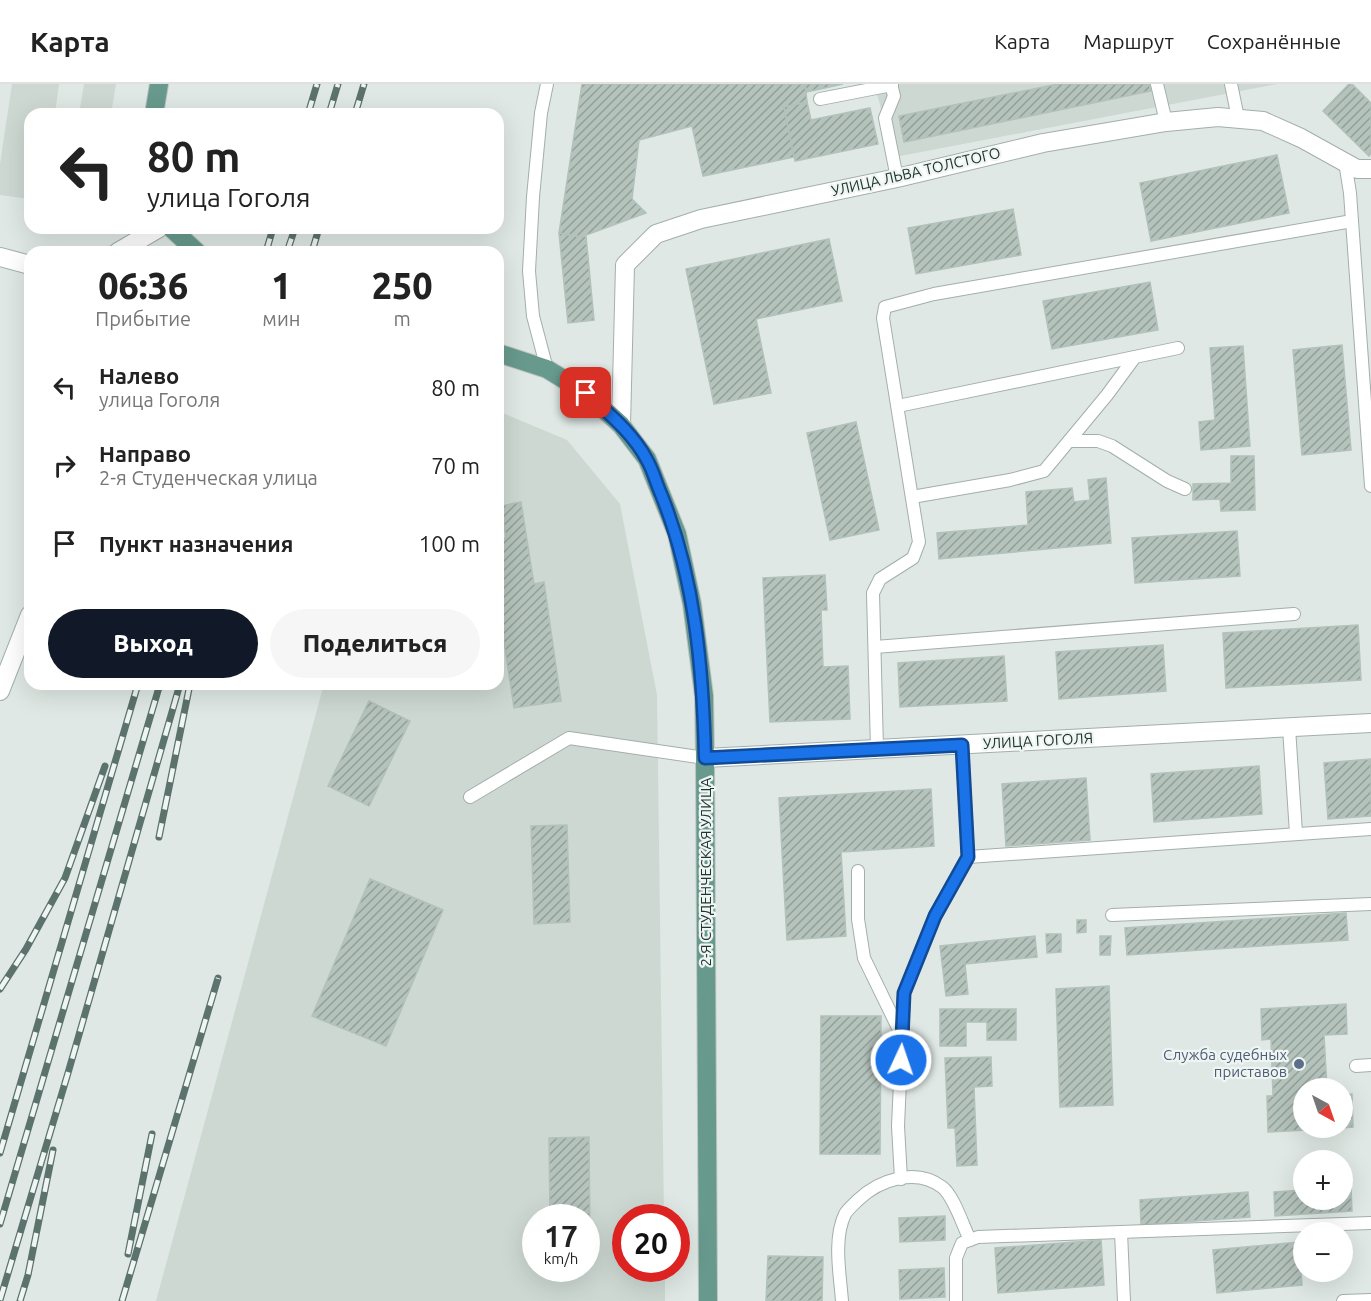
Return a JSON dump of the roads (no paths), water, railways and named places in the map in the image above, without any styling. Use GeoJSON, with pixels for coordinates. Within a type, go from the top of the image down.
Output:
{"type":"FeatureCollection","features":[{"type":"Feature","properties":{"kind":"main road"},"geometry":{"type":"LineString","coordinates":[[155,108],[159,84]]}},
{"type":"Feature","properties":{"kind":"main road"},"geometry":{"type":"LineString","coordinates":[[178,234],[190,246]]}},
{"type":"Feature","properties":{"kind":"main road","name":"2-Я СТУДЕНЧЕСКАЯ УЛИЦА"},"geometry":{"type":"LineString","coordinates":[[504,355],[548,369],[586,393],[621,425],[647,459],[676,534],[692,604],[704,696],[708,1301]]}},
{"type":"Feature","properties":{"kind":"street","name":"УЛИЦА ЛЬВА ТОЛСТОГО"},"geometry":{"type":"LineString","coordinates":[[621,425],[625,265],[656,234],[701,219],[897,178],[1043,143],[1166,122],[1218,117],[1263,121],[1301,138],[1357,169],[1371,169]]}},
{"type":"Feature","properties":{"kind":"street"},"geometry":{"type":"LineString","coordinates":[[128,246],[149,234]]}},
{"type":"Feature","properties":{"kind":"street"},"geometry":{"type":"LineString","coordinates":[[0,257],[24,263]]}},
{"type":"Feature","properties":{"kind":"street"},"geometry":{"type":"LineString","coordinates":[[0,691],[24,630]]}},
{"type":"Feature","properties":{"kind":"street","name":"УЛИЦА ГОГОЛЯ"},"geometry":{"type":"LineString","coordinates":[[705,758],[1371,723]]}},
{"type":"Feature","properties":{"kind":"lane"},"geometry":{"type":"LineString","coordinates":[[547,84],[540,123],[529,271],[533,316],[548,369]]}},
{"type":"Feature","properties":{"kind":"lane"},"geometry":{"type":"LineString","coordinates":[[1157,84],[1166,122]]}},
{"type":"Feature","properties":{"kind":"lane"},"geometry":{"type":"LineString","coordinates":[[1231,84],[1238,118]]}},
{"type":"Feature","properties":{"kind":"lane"},"geometry":{"type":"LineString","coordinates":[[820,99],[891,85],[894,96],[885,118],[897,178]]}},
{"type":"Feature","properties":{"kind":"lane"},"geometry":{"type":"LineString","coordinates":[[1345,162],[1352,221],[1371,486]]}},
{"type":"Feature","properties":{"kind":"lane"},"geometry":{"type":"LineString","coordinates":[[877,749],[873,593],[880,579],[913,558],[919,542],[883,318],[885,307],[934,294],[1352,221]]}},
{"type":"Feature","properties":{"kind":"lane"},"geometry":{"type":"LineString","coordinates":[[898,406],[1178,348]]}},
{"type":"Feature","properties":{"kind":"lane"},"geometry":{"type":"LineString","coordinates":[[912,497],[1010,480],[1044,471],[1107,395],[1135,357]]}},
{"type":"Feature","properties":{"kind":"lane"},"geometry":{"type":"LineString","coordinates":[[1070,441],[1098,441],[1112,446],[1167,481],[1185,489]]}},
{"type":"Feature","properties":{"kind":"lane"},"geometry":{"type":"LineString","coordinates":[[874,647],[1294,614]]}},
{"type":"Feature","properties":{"kind":"lane"},"geometry":{"type":"LineString","coordinates":[[1289,728],[1296,833]]}},
{"type":"Feature","properties":{"kind":"lane"},"geometry":{"type":"LineString","coordinates":[[470,797],[569,738],[705,758]]}},
{"type":"Feature","properties":{"kind":"lane"},"geometry":{"type":"LineString","coordinates":[[901,1179],[898,1126],[904,993],[935,916],[968,857],[962,745]]}},
{"type":"Feature","properties":{"kind":"lane"},"geometry":{"type":"LineString","coordinates":[[968,857],[1371,829]]}},
{"type":"Feature","properties":{"kind":"lane"},"geometry":{"type":"LineString","coordinates":[[858,871],[858,919],[864,958],[902,1038]]}},
{"type":"Feature","properties":{"kind":"lane"},"geometry":{"type":"LineString","coordinates":[[1112,915],[1371,904]]}},
{"type":"Feature","properties":{"kind":"lane"},"geometry":{"type":"LineString","coordinates":[[1356,1066],[1371,1065]]}},
{"type":"Feature","properties":{"kind":"lane"},"geometry":{"type":"LineString","coordinates":[[842,1301],[838,1241],[846,1212],[869,1190],[891,1180],[918,1176],[943,1187],[955,1206],[970,1240]]}},
{"type":"Feature","properties":{"kind":"lane"},"geometry":{"type":"LineString","coordinates":[[956,1301],[956,1258],[962,1243],[978,1237],[1371,1223]]}},
{"type":"Feature","properties":{"kind":"lane"},"geometry":{"type":"LineString","coordinates":[[1121,1232],[1124,1301]]}},
{"type":"Feature","properties":{"kind":"lane"},"geometry":{"type":"LineString","coordinates":[[1343,1301],[1371,1300]]}},
{"type":"Feature","properties":{"kind":"railway"},"geometry":{"type":"LineString","coordinates":[[310,108],[317,84]]}},
{"type":"Feature","properties":{"kind":"railway"},"geometry":{"type":"LineString","coordinates":[[331,108],[338,84]]}},
{"type":"Feature","properties":{"kind":"railway"},"geometry":{"type":"LineString","coordinates":[[357,108],[364,84]]}},
{"type":"Feature","properties":{"kind":"railway"},"geometry":{"type":"LineString","coordinates":[[268,246],[271,234]]}},
{"type":"Feature","properties":{"kind":"railway"},"geometry":{"type":"LineString","coordinates":[[289,246],[293,234]]}},
{"type":"Feature","properties":{"kind":"railway"},"geometry":{"type":"LineString","coordinates":[[314,246],[317,234]]}},
{"type":"Feature","properties":{"kind":"railway"},"geometry":{"type":"LineString","coordinates":[[0,1153],[136,690]]}},
{"type":"Feature","properties":{"kind":"railway"},"geometry":{"type":"LineString","coordinates":[[0,1224],[158,690]]}},
{"type":"Feature","properties":{"kind":"railway"},"geometry":{"type":"LineString","coordinates":[[0,1300],[178,690]]}},
{"type":"Feature","properties":{"kind":"railway"},"geometry":{"type":"LineString","coordinates":[[159,837],[189,690]]}},
{"type":"Feature","properties":{"kind":"railway"},"geometry":{"type":"LineString","coordinates":[[0,989],[26,949],[65,878],[105,766]]}},
{"type":"Feature","properties":{"kind":"railway"},"geometry":{"type":"LineString","coordinates":[[122,1301],[218,978]]}},
{"type":"Feature","properties":{"kind":"railway"},"geometry":{"type":"LineString","coordinates":[[128,1254],[152,1134]]}},
{"type":"Feature","properties":{"kind":"railway"},"geometry":{"type":"LineString","coordinates":[[20,1301],[28,1275],[53,1150]]}},
{"type":"Feature","properties":{"kind":"place","name":"Служба судебных приставов"},"geometry":{"type":"Point","coordinates":[1299,1064]}}]}
